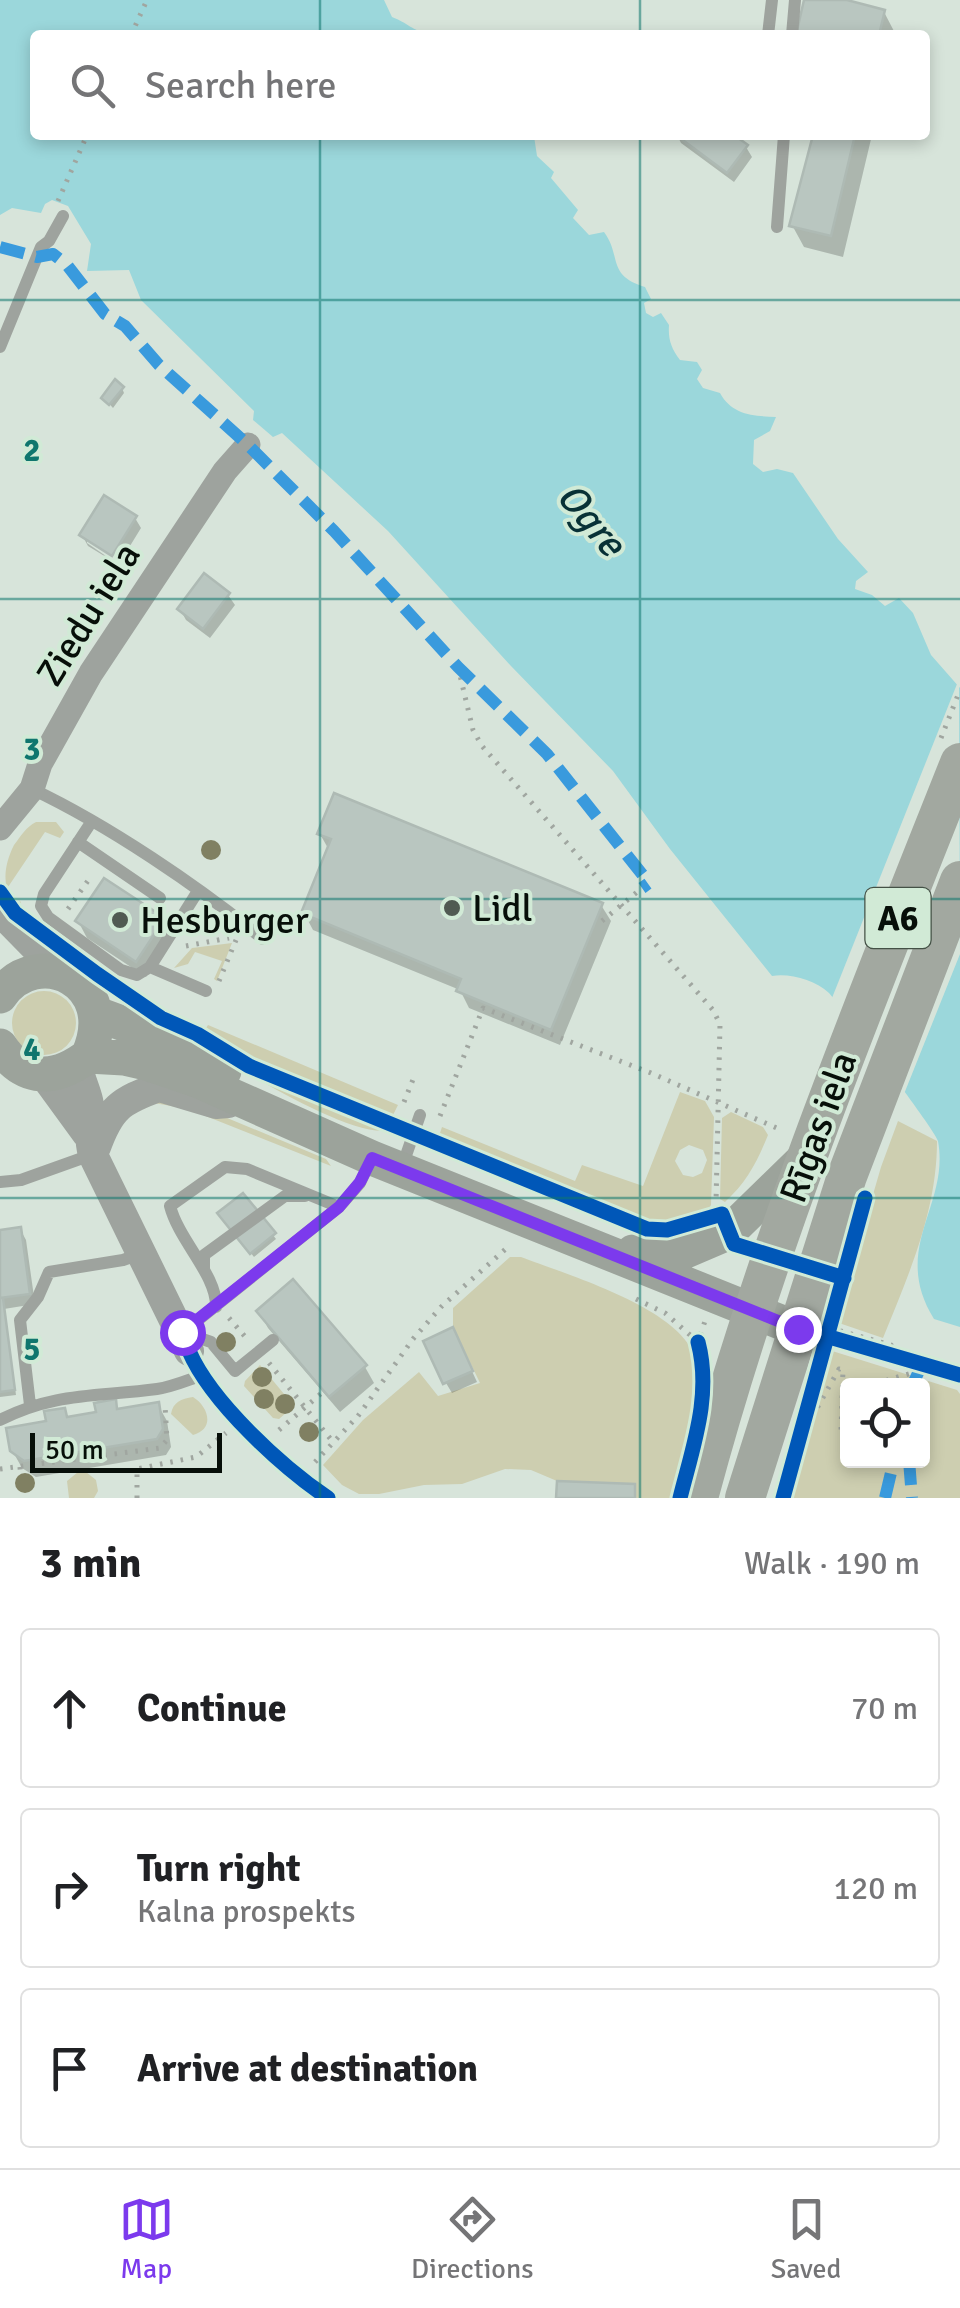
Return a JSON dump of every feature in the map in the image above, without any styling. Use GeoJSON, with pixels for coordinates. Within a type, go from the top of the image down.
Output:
{"type":"FeatureCollection","features":[{"type":"Feature","properties":{"kind":"highway","name":"Rīgas iela"},"geometry":{"type":"LineString","coordinates":[[698,1498],[752,1311],[793,1143],[837,1073],[960,763]]}},
{"type":"Feature","properties":{"kind":"highway","name":"Rīgas iela"},"geometry":{"type":"LineString","coordinates":[[745,1498],[813,1328],[877,1091],[960,881]]}},
{"type":"Feature","properties":{"kind":"main road"},"geometry":{"type":"LineString","coordinates":[[0,1046],[9,1060],[28,1072],[44,1076],[62,1072],[83,1060],[96,1041],[98,1014],[92,998],[76,981],[56,972],[34,972],[2,987]]}},
{"type":"Feature","properties":{"kind":"main road"},"geometry":{"type":"LineString","coordinates":[[98,1014],[154,1035],[223,1071],[243,1102]]}},
{"type":"Feature","properties":{"kind":"main road"},"geometry":{"type":"LineString","coordinates":[[83,1060],[124,1058],[199,1081],[386,1164],[752,1311],[813,1328]]}},
{"type":"Feature","properties":{"kind":"main road"},"geometry":{"type":"LineString","coordinates":[[598,1248],[674,1256],[728,1233],[793,1143]]}},
{"type":"Feature","properties":{"kind":"street","name":"Ziedu iela"},"geometry":{"type":"LineString","coordinates":[[0,828],[32,788],[40,764],[91,673],[225,472],[248,445]]}},
{"type":"Feature","properties":{"kind":"street"},"geometry":{"type":"LineString","coordinates":[[0,916],[56,972]]}},
{"type":"Feature","properties":{"kind":"street"},"geometry":{"type":"LineString","coordinates":[[83,1060],[80,1080],[90,1106],[90,1144]]}},
{"type":"Feature","properties":{"kind":"street"},"geometry":{"type":"LineString","coordinates":[[44,1076],[90,1144],[140,1254],[192,1353],[261,1445],[300,1480],[328,1498]]}},
{"type":"Feature","properties":{"kind":"street"},"geometry":{"type":"LineString","coordinates":[[90,1144],[120,1104],[159,1087],[216,1104],[243,1102]]}},
{"type":"Feature","properties":{"kind":"lane"},"geometry":{"type":"LineString","coordinates":[[769,30],[772,0]]}},
{"type":"Feature","properties":{"kind":"lane"},"geometry":{"type":"LineString","coordinates":[[792,30],[795,0]]}},
{"type":"Feature","properties":{"kind":"lane"},"geometry":{"type":"LineString","coordinates":[[777,228],[784,140]]}},
{"type":"Feature","properties":{"kind":"lane"},"geometry":{"type":"LineString","coordinates":[[0,347],[59,211]]}},
{"type":"Feature","properties":{"kind":"lane"},"geometry":{"type":"LineString","coordinates":[[32,788],[198,891],[263,939]]}},
{"type":"Feature","properties":{"kind":"lane"},"geometry":{"type":"LineString","coordinates":[[92,822],[44,894],[41,906],[48,917],[122,970],[137,975],[150,967],[198,891]]}},
{"type":"Feature","properties":{"kind":"lane"},"geometry":{"type":"LineString","coordinates":[[78,842],[160,898]]}},
{"type":"Feature","properties":{"kind":"lane"},"geometry":{"type":"LineString","coordinates":[[150,967],[206,991]]}},
{"type":"Feature","properties":{"kind":"lane"},"geometry":{"type":"LineString","coordinates":[[0,1420],[30,1404],[169,1386],[217,1306],[386,1164],[413,1134],[420,1115]]}},
{"type":"Feature","properties":{"kind":"lane"},"geometry":{"type":"LineString","coordinates":[[0,1182],[20,1180],[90,1144]]}},
{"type":"Feature","properties":{"kind":"lane"},"geometry":{"type":"LineString","coordinates":[[217,1306],[217,1292],[176,1227],[170,1206],[225,1166],[247,1168],[339,1207]]}},
{"type":"Feature","properties":{"kind":"lane"},"geometry":{"type":"LineString","coordinates":[[204,1272],[204,1255],[285,1196],[313,1196]]}},
{"type":"Feature","properties":{"kind":"lane"},"geometry":{"type":"LineString","coordinates":[[30,1404],[20,1320],[38,1297],[48,1272],[140,1254]]}},
{"type":"Feature","properties":{"kind":"lane"},"geometry":{"type":"LineString","coordinates":[[192,1353],[211,1342],[235,1370],[273,1340]]}},
{"type":"Feature","properties":{"kind":"path"},"geometry":{"type":"LineString","coordinates":[[134,30],[147,0]]}},
{"type":"Feature","properties":{"kind":"path"},"geometry":{"type":"LineString","coordinates":[[59,211],[85,140]]}},
{"type":"Feature","properties":{"kind":"path"},"geometry":{"type":"LineString","coordinates":[[458,667],[473,730],[482,746],[713,1010],[720,1024],[715,1196],[728,1233]]}},
{"type":"Feature","properties":{"kind":"path"},"geometry":{"type":"LineString","coordinates":[[602,922],[642,888]]}},
{"type":"Feature","properties":{"kind":"path"},"geometry":{"type":"LineString","coordinates":[[166,974],[186,946],[214,939],[236,940]]}},
{"type":"Feature","properties":{"kind":"path"},"geometry":{"type":"LineString","coordinates":[[438,1145],[435,1132],[483,1008],[718,1103],[793,1143]]}},
{"type":"Feature","properties":{"kind":"path"},"geometry":{"type":"LineString","coordinates":[[250,1066],[630,1222]]}},
{"type":"Feature","properties":{"kind":"path"},"geometry":{"type":"LineString","coordinates":[[300,1480],[358,1416],[441,1307],[510,1245]]}},
{"type":"Feature","properties":{"kind":"path"},"geometry":{"type":"LineString","coordinates":[[217,1306],[333,1442]]}},
{"type":"Feature","properties":{"kind":"path"},"geometry":{"type":"LineString","coordinates":[[835,1308],[813,1328],[826,1336],[943,1370]]}},
{"type":"Feature","properties":{"kind":"path"},"geometry":{"type":"LineString","coordinates":[[894,1378],[926,1365]]}},
{"type":"Feature","properties":{"kind":"path"},"geometry":{"type":"LineString","coordinates":[[806,1407],[816,1410],[838,1369],[843,1370],[843,1378]]}},
{"type":"Feature","properties":{"kind":"path"},"geometry":{"type":"LineString","coordinates":[[801,1425],[816,1372]]}},
{"type":"Feature","properties":{"kind":"path"},"geometry":{"type":"LineString","coordinates":[[0,1469],[160,1448],[167,1440],[165,1404],[169,1386]]}},
{"type":"Feature","properties":{"kind":"path"},"geometry":{"type":"LineString","coordinates":[[261,1445],[324,1390]]}},
{"type":"Feature","properties":{"kind":"path"},"geometry":{"type":"LineString","coordinates":[[137,1469],[196,1457],[241,1422]]}},
{"type":"Feature","properties":{"kind":"path"},"geometry":{"type":"LineString","coordinates":[[136,1452],[137,1498]]}},
{"type":"Feature","properties":{"kind":"path"},"geometry":{"type":"LineString","coordinates":[[20,1467],[22,1498]]}},
{"type":"Feature","properties":{"kind":"green space"},"geometry":{"type":"Polygon","coordinates":[[[36,822],[56,822],[64,832],[60,838],[45,832],[7,888],[5,875],[14,845],[36,822]]]}},
{"type":"Feature","properties":{"kind":"green space"},"geometry":{"type":"Polygon","coordinates":[[[8,892],[21,902],[19,907],[29,919],[13,903],[8,892]]]}},
{"type":"Feature","properties":{"kind":"green space"},"geometry":{"type":"Polygon","coordinates":[[[232,943],[217,981],[214,979],[222,961],[195,952],[188,964],[174,968],[192,948],[232,943]]]}},
{"type":"Feature","properties":{"kind":"green space"},"geometry":{"type":"Polygon","coordinates":[[[44,991],[67,1000],[76,1023],[67,1046],[44,1055],[21,1046],[12,1023],[21,1000],[44,991]]]}},
{"type":"Feature","properties":{"kind":"green space"},"geometry":{"type":"Polygon","coordinates":[[[208,1025],[398,1105],[393,1115],[385,1117],[253,1062],[203,1033],[208,1025]]]}},
{"type":"Feature","properties":{"kind":"green space"},"geometry":{"type":"Polygon","coordinates":[[[236,1063],[390,1130],[356,1126],[334,1118],[234,1066],[236,1063]]]}},
{"type":"Feature","properties":{"kind":"green space"},"geometry":{"type":"Polygon","coordinates":[[[680,1092],[705,1101],[714,1117],[711,1205],[706,1213],[675,1221],[623,1216],[443,1140],[440,1133],[442,1127],[575,1181],[582,1165],[643,1186],[680,1092]],[[689,1145],[680,1150],[675,1161],[683,1175],[693,1177],[702,1173],[707,1160],[703,1150],[689,1145]]]}},
{"type":"Feature","properties":{"kind":"green space"},"geometry":{"type":"Polygon","coordinates":[[[168,1100],[196,1105],[326,1159],[331,1166],[188,1109],[154,1103],[168,1100]]]}},
{"type":"Feature","properties":{"kind":"green space"},"geometry":{"type":"Polygon","coordinates":[[[731,1112],[763,1127],[768,1135],[751,1171],[725,1202],[720,1199],[722,1118],[731,1112]]]}},
{"type":"Feature","properties":{"kind":"green space"},"geometry":{"type":"Polygon","coordinates":[[[898,1121],[937,1141],[936,1167],[920,1242],[883,1338],[836,1322],[898,1121]]]}},
{"type":"Feature","properties":{"kind":"green space"},"geometry":{"type":"Polygon","coordinates":[[[510,1257],[521,1257],[622,1296],[670,1325],[687,1342],[696,1361],[697,1394],[672,1498],[635,1498],[635,1484],[557,1481],[531,1470],[505,1469],[462,1484],[359,1494],[342,1485],[323,1465],[363,1420],[419,1372],[438,1396],[480,1383],[453,1327],[453,1308],[510,1257]]]}},
{"type":"Feature","properties":{"kind":"green space"},"geometry":{"type":"Polygon","coordinates":[[[829,1350],[919,1378],[840,1378],[840,1468],[930,1468],[930,1382],[960,1394],[960,1498],[788,1498],[829,1350]]]}},
{"type":"Feature","properties":{"kind":"green space"},"geometry":{"type":"Polygon","coordinates":[[[260,1365],[294,1406],[279,1419],[273,1418],[244,1386],[260,1365]]]}},
{"type":"Feature","properties":{"kind":"green space"},"geometry":{"type":"Polygon","coordinates":[[[193,1397],[203,1406],[207,1423],[193,1435],[171,1414],[178,1402],[193,1397]]]}},
{"type":"Feature","properties":{"kind":"green space"},"geometry":{"type":"Polygon","coordinates":[[[78,1472],[86,1472],[96,1480],[98,1491],[94,1498],[69,1498],[67,1481],[78,1472]]]}},
{"type":"Feature","properties":{"kind":"water","name":"Ogre"},"geometry":{"type":"Polygon","coordinates":[[[0,0],[384,0],[392,17],[417,30],[30,30],[30,140],[535,140],[537,156],[554,172],[551,178],[578,210],[573,218],[589,235],[604,232],[620,271],[645,287],[651,299],[644,303],[646,313],[653,317],[661,313],[680,360],[697,362],[702,370],[697,379],[703,388],[720,393],[744,413],[776,417],[770,431],[754,440],[753,464],[763,472],[777,469],[793,473],[838,539],[868,572],[856,581],[855,589],[872,595],[885,606],[899,598],[913,613],[931,655],[960,688],[960,1327],[934,1319],[922,1294],[918,1270],[919,1249],[936,1186],[938,1141],[829,993],[802,979],[772,976],[613,771],[388,531],[282,433],[273,437],[253,420],[254,411],[141,300],[129,270],[87,271],[91,244],[68,206],[52,200],[41,213],[12,208],[0,215],[0,0]]]}},
{"type":"Feature","properties":{"kind":"pier"},"geometry":{"type":"Polygon","coordinates":[[[959,679],[960,954],[902,1099],[830,1003],[959,679]]]}},
{"type":"Feature","properties":{"kind":"building"},"geometry":{"type":"Polygon","coordinates":[[[804,0],[847,0],[885,10],[880,30],[797,30],[804,0]]]}},
{"type":"Feature","properties":{"kind":"building"},"geometry":{"type":"Polygon","coordinates":[[[683,140],[741,140],[748,145],[727,173],[683,140]]]}},
{"type":"Feature","properties":{"kind":"building"},"geometry":{"type":"Polygon","coordinates":[[[812,140],[854,140],[831,236],[789,226],[812,140]]]}},
{"type":"Feature","properties":{"kind":"building"},"geometry":{"type":"Polygon","coordinates":[[[115,379],[124,387],[109,405],[101,398],[115,379]]]}},
{"type":"Feature","properties":{"kind":"building"},"geometry":{"type":"Polygon","coordinates":[[[104,495],[137,516],[112,556],[79,535],[104,495]]]}},
{"type":"Feature","properties":{"kind":"building"},"geometry":{"type":"Polygon","coordinates":[[[204,573],[230,593],[203,629],[177,609],[204,573]]]}},
{"type":"Feature","properties":{"kind":"building","name":"Lidl"},"geometry":{"type":"Polygon","coordinates":[[[334,793],[603,903],[551,1030],[456,991],[461,979],[301,913],[331,839],[317,834],[334,793]]]}},
{"type":"Feature","properties":{"kind":"building","name":"Hesburger"},"geometry":{"type":"Polygon","coordinates":[[[104,878],[165,918],[136,962],[75,921],[104,878]]]}},
{"type":"Feature","properties":{"kind":"building"},"geometry":{"type":"Polygon","coordinates":[[[243,1193],[276,1233],[250,1254],[217,1213],[243,1193]]]}},
{"type":"Feature","properties":{"kind":"building"},"geometry":{"type":"Polygon","coordinates":[[[21,1227],[30,1294],[0,1298],[0,1230],[21,1227]]]}},
{"type":"Feature","properties":{"kind":"building"},"geometry":{"type":"Polygon","coordinates":[[[293,1279],[367,1365],[329,1397],[256,1311],[293,1279]]]}},
{"type":"Feature","properties":{"kind":"building"},"geometry":{"type":"Polygon","coordinates":[[[0,1298],[15,1390],[0,1392],[0,1298]]]}},
{"type":"Feature","properties":{"kind":"building"},"geometry":{"type":"Polygon","coordinates":[[[453,1327],[473,1371],[443,1384],[423,1341],[453,1327]]]}},
{"type":"Feature","properties":{"kind":"building"},"geometry":{"type":"Polygon","coordinates":[[[116,1399],[117,1409],[159,1402],[163,1429],[157,1439],[24,1461],[10,1451],[6,1428],[46,1421],[44,1411],[65,1408],[67,1417],[96,1412],[94,1403],[116,1399]]]}},
{"type":"Feature","properties":{"kind":"building"},"geometry":{"type":"Polygon","coordinates":[[[557,1481],[635,1484],[635,1498],[556,1498],[557,1481]]]}},
{"type":"Feature","properties":{"kind":"marked path"},"geometry":{"type":"LineString","coordinates":[[0,247],[37,257],[53,254],[67,265],[105,314],[125,326],[159,365],[248,445],[334,531],[458,667],[547,754],[649,883],[642,888]]}},
{"type":"Feature","properties":{"kind":"marked path"},"geometry":{"type":"LineString","coordinates":[[916,1378],[919,1371]]}},
{"type":"Feature","properties":{"kind":"marked path"},"geometry":{"type":"LineString","coordinates":[[885,1498],[892,1468]]}},
{"type":"Feature","properties":{"kind":"marked path"},"geometry":{"type":"LineString","coordinates":[[910,1468],[912,1498]]}},
{"type":"Feature","properties":{"kind":"cycle path"},"geometry":{"type":"LineString","coordinates":[[0,892],[15,913],[97,974],[161,1018],[197,1034],[249,1066],[647,1229],[667,1230],[722,1214],[734,1244],[844,1278]]}},
{"type":"Feature","properties":{"kind":"cycle path"},"geometry":{"type":"LineString","coordinates":[[783,1498],[865,1198]]}},
{"type":"Feature","properties":{"kind":"cycle path"},"geometry":{"type":"LineString","coordinates":[[826,1336],[960,1375]]}},
{"type":"Feature","properties":{"kind":"cycle path"},"geometry":{"type":"LineString","coordinates":[[680,1498],[702,1401],[698,1342]]}},
{"type":"Feature","properties":{"kind":"cycle path"},"geometry":{"type":"LineString","coordinates":[[189,1351],[199,1371],[231,1412],[290,1469],[328,1498]]}},
{"type":"Feature","properties":{"kind":"place","name":"Lidl"},"geometry":{"type":"Point","coordinates":[452,908]}},
{"type":"Feature","properties":{"kind":"place","name":"Hesburger"},"geometry":{"type":"Point","coordinates":[120,920]}},
{"type":"Feature","properties":{"kind":"route"},"geometry":{"type":"LineString","coordinates":[[182,1332],[339,1207],[360,1182],[372,1158],[798,1329]]}}]}
